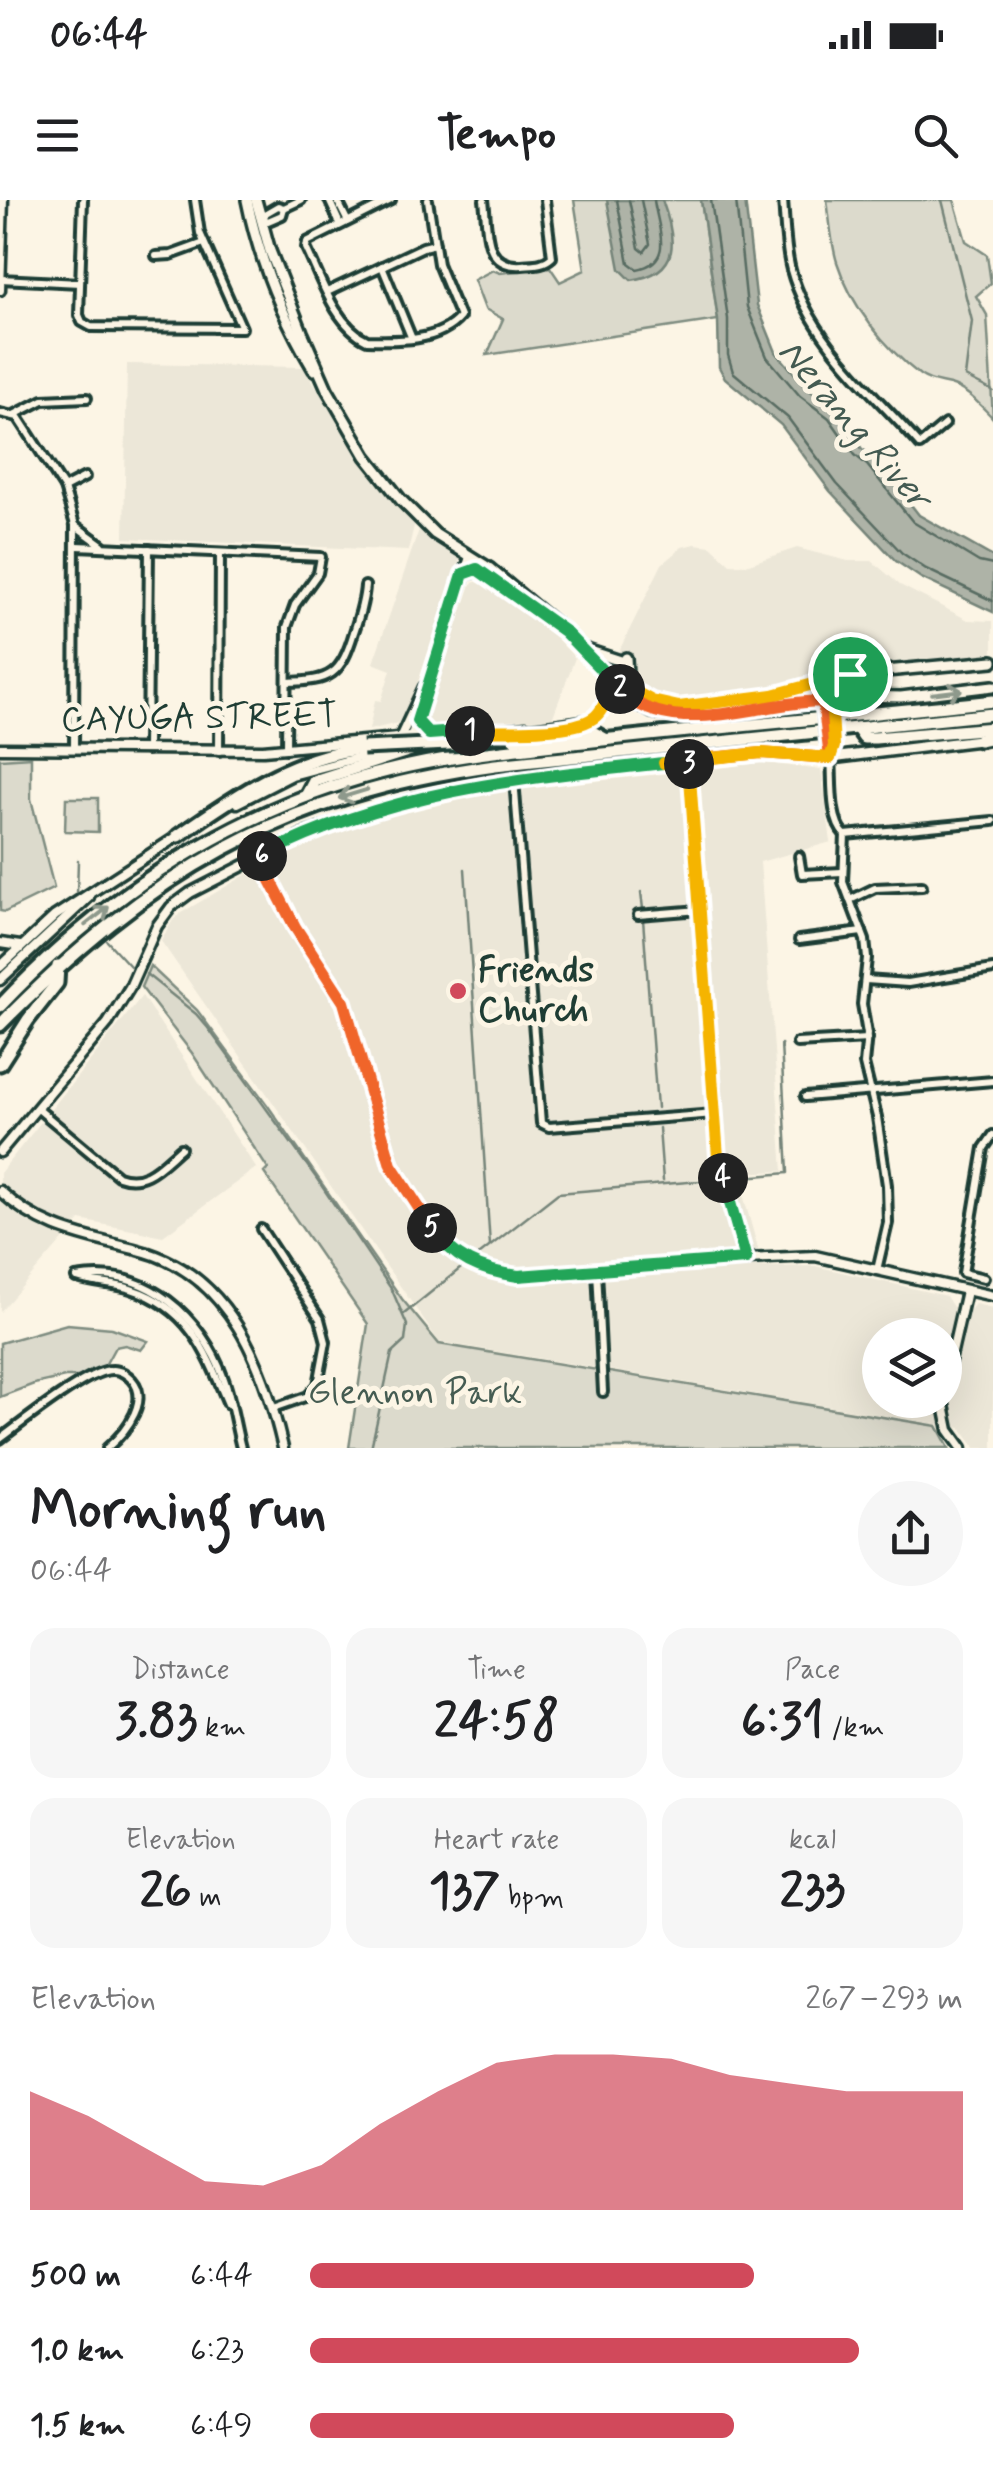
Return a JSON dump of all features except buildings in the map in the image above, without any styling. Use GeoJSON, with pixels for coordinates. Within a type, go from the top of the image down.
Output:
{"type":"FeatureCollection","features":[{"type":"Feature","properties":{"kind":"highway"},"geometry":{"type":"LineString","coordinates":[[0,1006],[82,928],[144,880],[234,828],[306,796],[378,773],[444,758],[605,739],[993,701]]}},
{"type":"Feature","properties":{"kind":"highway"},"geometry":{"type":"LineString","coordinates":[[0,1025],[58,966],[134,904],[191,866],[264,828],[353,794],[428,775],[494,765],[993,714]]}},
{"type":"Feature","properties":{"kind":"highway"},"geometry":{"type":"LineString","coordinates":[[856,728],[864,738],[993,728]]}},
{"type":"Feature","properties":{"kind":"highway"},"geometry":{"type":"LineString","coordinates":[[306,796],[314,781],[437,742],[526,729]]}},
{"type":"Feature","properties":{"kind":"highway"},"geometry":{"type":"LineString","coordinates":[[178,836],[270,776],[320,756],[363,748],[470,744],[591,731],[605,739]]}},
{"type":"Feature","properties":{"kind":"highway"},"geometry":{"type":"LineString","coordinates":[[979,740],[993,736]]}},
{"type":"Feature","properties":{"kind":"highway"},"geometry":{"type":"LineString","coordinates":[[0,1064],[58,983],[58,966]]}},
{"type":"Feature","properties":{"kind":"main road"},"geometry":{"type":"LineString","coordinates":[[248,200],[259,220]]}},
{"type":"Feature","properties":{"kind":"main road"},"geometry":{"type":"LineString","coordinates":[[256,200],[286,318],[366,456],[435,534],[542,612],[640,706],[671,717],[993,686]]}},
{"type":"Feature","properties":{"kind":"main road"},"geometry":{"type":"LineString","coordinates":[[470,556],[482,570],[542,612]]}},
{"type":"Feature","properties":{"kind":"main road"},"geometry":{"type":"LineString","coordinates":[[463,574],[482,570]]}},
{"type":"Feature","properties":{"kind":"main road"},"geometry":{"type":"LineString","coordinates":[[580,646],[625,660],[636,691]]}},
{"type":"Feature","properties":{"kind":"main road"},"geometry":{"type":"LineString","coordinates":[[614,680],[652,701],[676,707],[773,695],[850,674],[993,660]]}},
{"type":"Feature","properties":{"kind":"main road"},"geometry":{"type":"LineString","coordinates":[[826,700],[850,674]]}},
{"type":"Feature","properties":{"kind":"main road"},"geometry":{"type":"LineString","coordinates":[[850,674],[846,686],[850,698]]}},
{"type":"Feature","properties":{"kind":"main road"},"geometry":{"type":"LineString","coordinates":[[832,680],[826,700],[830,758],[979,740]]}},
{"type":"Feature","properties":{"kind":"main road"},"geometry":{"type":"LineString","coordinates":[[773,695],[826,700]]}},
{"type":"Feature","properties":{"kind":"street"},"geometry":{"type":"LineString","coordinates":[[0,290],[3,200]]}},
{"type":"Feature","properties":{"kind":"street"},"geometry":{"type":"LineString","coordinates":[[83,200],[79,315],[82,322],[91,327],[242,328],[204,243],[195,200]]}},
{"type":"Feature","properties":{"kind":"street"},"geometry":{"type":"LineString","coordinates":[[259,220],[282,215],[284,208],[301,200]]}},
{"type":"Feature","properties":{"kind":"street"},"geometry":{"type":"LineString","coordinates":[[329,200],[344,222]]}},
{"type":"Feature","properties":{"kind":"street"},"geometry":{"type":"LineString","coordinates":[[337,200],[344,222]]}},
{"type":"Feature","properties":{"kind":"street"},"geometry":{"type":"LineString","coordinates":[[391,200],[308,242],[306,248],[346,323],[362,339],[412,339],[434,334],[460,317],[438,264],[428,200]]}},
{"type":"Feature","properties":{"kind":"street"},"geometry":{"type":"LineString","coordinates":[[484,200],[491,248],[500,264],[508,266],[542,264],[552,257],[545,200]]}},
{"type":"Feature","properties":{"kind":"street"},"geometry":{"type":"LineString","coordinates":[[783,200],[790,267],[817,328],[920,445],[945,424]]}},
{"type":"Feature","properties":{"kind":"street"},"geometry":{"type":"LineString","coordinates":[[156,256],[204,243]]}},
{"type":"Feature","properties":{"kind":"street"},"geometry":{"type":"LineString","coordinates":[[327,292],[423,246],[435,244]]}},
{"type":"Feature","properties":{"kind":"street"},"geometry":{"type":"LineString","coordinates":[[382,266],[412,339]]}},
{"type":"Feature","properties":{"kind":"street"},"geometry":{"type":"LineString","coordinates":[[0,278],[80,283]]}},
{"type":"Feature","properties":{"kind":"street"},"geometry":{"type":"LineString","coordinates":[[14,416],[43,400],[87,398]]}},
{"type":"Feature","properties":{"kind":"street"},"geometry":{"type":"LineString","coordinates":[[0,412],[18,417],[64,488],[76,525],[74,749]]}},
{"type":"Feature","properties":{"kind":"street"},"geometry":{"type":"LineString","coordinates":[[64,488],[86,477]]}},
{"type":"Feature","properties":{"kind":"street"},"geometry":{"type":"LineString","coordinates":[[76,525],[104,546]]}},
{"type":"Feature","properties":{"kind":"street"},"geometry":{"type":"LineString","coordinates":[[77,546],[321,556],[318,573],[289,618],[286,748]]}},
{"type":"Feature","properties":{"kind":"street"},"geometry":{"type":"LineString","coordinates":[[147,750],[148,549]]}},
{"type":"Feature","properties":{"kind":"street"},"geometry":{"type":"LineString","coordinates":[[219,750],[220,554]]}},
{"type":"Feature","properties":{"kind":"street"},"geometry":{"type":"LineString","coordinates":[[4,961],[56,916],[178,836],[280,780],[401,746],[412,735],[470,556]]}},
{"type":"Feature","properties":{"kind":"street"},"geometry":{"type":"LineString","coordinates":[[287,682],[317,681],[338,670],[346,659],[364,600],[364,586]]}},
{"type":"Feature","properties":{"kind":"street"},"geometry":{"type":"LineString","coordinates":[[380,751],[401,736],[430,674]]}},
{"type":"Feature","properties":{"kind":"street","name":"CAYUGA STREET"},"geometry":{"type":"LineString","coordinates":[[0,748],[286,748],[412,735],[526,729],[591,720],[600,712],[614,680]]}},
{"type":"Feature","properties":{"kind":"street"},"geometry":{"type":"LineString","coordinates":[[417,721],[429,734]]}},
{"type":"Feature","properties":{"kind":"street"},"geometry":{"type":"LineString","coordinates":[[0,1152],[102,1032],[171,907],[190,892],[307,833],[443,791],[514,780],[761,753],[830,758],[836,818],[845,835],[842,872],[863,932],[867,958],[862,1004],[867,1039],[864,1064],[887,1185],[888,1222],[877,1270]]}},
{"type":"Feature","properties":{"kind":"street"},"geometry":{"type":"LineString","coordinates":[[689,760],[721,1172],[746,1259]]}},
{"type":"Feature","properties":{"kind":"street"},"geometry":{"type":"LineString","coordinates":[[514,780],[540,1120],[548,1127],[715,1114]]}},
{"type":"Feature","properties":{"kind":"street"},"geometry":{"type":"LineString","coordinates":[[845,835],[993,820]]}},
{"type":"Feature","properties":{"kind":"street"},"geometry":{"type":"LineString","coordinates":[[799,856],[802,874],[842,872]]}},
{"type":"Feature","properties":{"kind":"street"},"geometry":{"type":"LineString","coordinates":[[259,857],[295,927],[344,1002],[394,1171],[436,1234],[460,1258],[518,1276],[807,1255],[993,1296]]}},
{"type":"Feature","properties":{"kind":"street"},"geometry":{"type":"LineString","coordinates":[[850,900],[875,888],[922,886]]}},
{"type":"Feature","properties":{"kind":"street"},"geometry":{"type":"LineString","coordinates":[[0,980],[96,890]]}},
{"type":"Feature","properties":{"kind":"street"},"geometry":{"type":"LineString","coordinates":[[638,914],[700,910]]}},
{"type":"Feature","properties":{"kind":"street"},"geometry":{"type":"LineString","coordinates":[[799,940],[863,932]]}},
{"type":"Feature","properties":{"kind":"street"},"geometry":{"type":"LineString","coordinates":[[14,967],[4,961],[0,945],[22,946]]}},
{"type":"Feature","properties":{"kind":"street"},"geometry":{"type":"LineString","coordinates":[[866,980],[908,983],[993,969]]}},
{"type":"Feature","properties":{"kind":"street"},"geometry":{"type":"LineString","coordinates":[[797,1043],[867,1039]]}},
{"type":"Feature","properties":{"kind":"street"},"geometry":{"type":"LineString","coordinates":[[806,1096],[993,1080]]}},
{"type":"Feature","properties":{"kind":"street"},"geometry":{"type":"LineString","coordinates":[[38,1109],[118,1176],[131,1181],[145,1178],[180,1148]]}},
{"type":"Feature","properties":{"kind":"street"},"geometry":{"type":"LineString","coordinates":[[0,1138],[14,1135]]}},
{"type":"Feature","properties":{"kind":"street"},"geometry":{"type":"LineString","coordinates":[[984,1278],[963,1273],[984,1148],[993,1135]]}},
{"type":"Feature","properties":{"kind":"street"},"geometry":{"type":"LineString","coordinates":[[0,1191],[50,1226],[144,1251],[201,1284],[252,1348],[284,1448]]}},
{"type":"Feature","properties":{"kind":"street"},"geometry":{"type":"LineString","coordinates":[[261,1229],[320,1319],[326,1342],[318,1385],[302,1399],[274,1408]]}},
{"type":"Feature","properties":{"kind":"street"},"geometry":{"type":"LineString","coordinates":[[596,1270],[604,1388]]}},
{"type":"Feature","properties":{"kind":"street"},"geometry":{"type":"LineString","coordinates":[[80,1279],[89,1276],[132,1282],[162,1295],[197,1328],[216,1360],[241,1448]]}},
{"type":"Feature","properties":{"kind":"street"},"geometry":{"type":"LineString","coordinates":[[960,1318],[966,1290]]}},
{"type":"Feature","properties":{"kind":"street"},"geometry":{"type":"LineString","coordinates":[[0,1439],[95,1375],[112,1370],[130,1377],[138,1405],[126,1430],[108,1448]]}},
{"type":"Feature","properties":{"kind":"street"},"geometry":{"type":"LineString","coordinates":[[947,1418],[962,1448]]}},
{"type":"Feature","properties":{"kind":"shaded area"},"geometry":{"type":"Polygon","coordinates":[[[127,364],[304,367],[375,481],[415,522],[408,551],[124,538],[127,364]]]}},
{"type":"Feature","properties":{"kind":"shaded area"},"geometry":{"type":"Polygon","coordinates":[[[421,524],[460,559],[415,691],[398,723],[369,730],[375,700],[381,701],[391,670],[373,663],[421,524]]]}},
{"type":"Feature","properties":{"kind":"shaded area"},"geometry":{"type":"Polygon","coordinates":[[[711,546],[730,564],[746,565],[797,548],[848,561],[872,561],[900,585],[968,620],[993,621],[993,653],[847,667],[794,683],[674,698],[653,693],[618,668],[617,655],[662,564],[682,547],[711,546]]]}},
{"type":"Feature","properties":{"kind":"shaded area"},"geometry":{"type":"Polygon","coordinates":[[[471,584],[497,588],[498,594],[545,626],[575,658],[552,719],[428,726],[428,710],[471,584]]]}},
{"type":"Feature","properties":{"kind":"shaded area"},"geometry":{"type":"Polygon","coordinates":[[[761,762],[821,770],[831,842],[760,862],[783,1171],[737,1173],[763,1267],[815,1266],[946,1296],[953,1307],[970,1310],[975,1304],[993,1308],[993,1448],[976,1448],[961,1428],[900,1418],[962,1418],[962,1318],[862,1318],[862,1412],[439,1342],[161,941],[181,913],[249,873],[314,842],[380,818],[499,791],[670,773],[681,779],[690,877],[707,874],[700,775],[706,774],[706,770],[761,762]]]}},
{"type":"Feature","properties":{"kind":"shaded area"},"geometry":{"type":"Polygon","coordinates":[[[142,996],[256,1168],[163,1236],[80,1220],[0,1312],[0,1173],[142,996]]]}},
{"type":"Feature","properties":{"kind":"green space"},"geometry":{"type":"Polygon","coordinates":[[[574,200],[701,200],[718,320],[487,355],[503,319],[485,309],[474,280],[493,270],[500,273],[550,267],[560,282],[585,270],[574,200]]]}},
{"type":"Feature","properties":{"kind":"green space"},"geometry":{"type":"Polygon","coordinates":[[[827,200],[954,200],[966,241],[987,255],[991,283],[976,296],[987,315],[993,418],[962,390],[920,375],[870,324],[837,262],[827,200]]]}},
{"type":"Feature","properties":{"kind":"green space"},"geometry":{"type":"Polygon","coordinates":[[[31,757],[31,799],[54,888],[5,912],[0,911],[0,759],[31,757]]]}},
{"type":"Feature","properties":{"kind":"green space"},"geometry":{"type":"Polygon","coordinates":[[[66,798],[98,798],[98,832],[65,831],[66,798]]]}},
{"type":"Feature","properties":{"kind":"green space","name":"Glennon Park"},"geometry":{"type":"Polygon","coordinates":[[[150,966],[197,1010],[402,1299],[439,1344],[862,1414],[862,1418],[937,1426],[949,1448],[349,1448],[368,1324],[264,1173],[268,1169],[192,1053],[141,987],[150,966]]]}},
{"type":"Feature","properties":{"kind":"green space"},"geometry":{"type":"Polygon","coordinates":[[[67,1324],[112,1328],[148,1341],[141,1350],[125,1345],[115,1347],[103,1369],[84,1377],[34,1384],[0,1397],[0,1343],[67,1324]]]}},
{"type":"Feature","properties":{"kind":"water"},"geometry":{"type":"Polygon","coordinates":[[[607,200],[662,200],[672,240],[667,262],[659,270],[631,280],[620,269],[607,200]]]}},
{"type":"Feature","properties":{"kind":"water"},"geometry":{"type":"Polygon","coordinates":[[[701,200],[745,200],[757,305],[776,352],[808,389],[835,409],[862,449],[874,457],[919,515],[993,557],[993,612],[921,578],[896,561],[830,491],[781,425],[725,378],[719,367],[718,320],[701,200]]]}},
{"type":"Feature","properties":{"kind":"waterway"},"geometry":{"type":"LineString","coordinates":[[942,200],[972,321],[965,377],[993,391]]}},
{"type":"Feature","properties":{"kind":"waterway"},"geometry":{"type":"LineString","coordinates":[[77,894],[78,860]]}},
{"type":"Feature","properties":{"kind":"waterway"},"geometry":{"type":"LineString","coordinates":[[465,869],[490,1246]]}},
{"type":"Feature","properties":{"kind":"waterway"},"geometry":{"type":"LineString","coordinates":[[641,892],[643,909]]}},
{"type":"Feature","properties":{"kind":"waterway"},"geometry":{"type":"LineString","coordinates":[[643,919],[657,1108]]}},
{"type":"Feature","properties":{"kind":"waterway"},"geometry":{"type":"LineString","coordinates":[[107,941],[130,966]]}},
{"type":"Feature","properties":{"kind":"waterway"},"geometry":{"type":"LineString","coordinates":[[146,974],[208,1028],[392,1290],[407,1325],[405,1341],[392,1353],[371,1448]]}},
{"type":"Feature","properties":{"kind":"waterway"},"geometry":{"type":"LineString","coordinates":[[733,1178],[788,1173],[781,1044]]}},
{"type":"Feature","properties":{"kind":"waterway"},"geometry":{"type":"LineString","coordinates":[[659,1128],[663,1181]]}},
{"type":"Feature","properties":{"kind":"waterway"},"geometry":{"type":"LineString","coordinates":[[475,1258],[558,1193],[712,1180]]}},
{"type":"Feature","properties":{"kind":"waterway"},"geometry":{"type":"LineString","coordinates":[[404,1314],[461,1268]]}},
{"type":"Feature","properties":{"kind":"place","name":"Friends Church"},"geometry":{"type":"Point","coordinates":[458,991]}},
{"type":"Feature","properties":{"kind":"route"},"geometry":{"type":"LineString","coordinates":[[850,674],[773,695],[679,707],[652,701],[614,680],[600,712],[582,723],[428,734],[417,721],[463,574],[482,570],[542,612],[598,664],[614,680],[624,694],[652,712],[671,717],[692,716],[823,701],[830,758],[818,755],[800,756],[761,753],[689,760],[718,1157],[746,1259],[518,1276],[488,1271],[460,1258],[436,1234],[398,1179],[388,1158],[344,1002],[295,927],[259,857],[307,833],[443,791],[537,776],[630,766],[736,756],[761,753],[818,755],[822,756],[830,758],[834,746],[831,696],[850,698],[846,692],[850,674]]}},
{"type":"Feature","properties":{"kind":"water label","name":"Nerang River"},"geometry":{"type":"Point","coordinates":[854,425]}}]}
